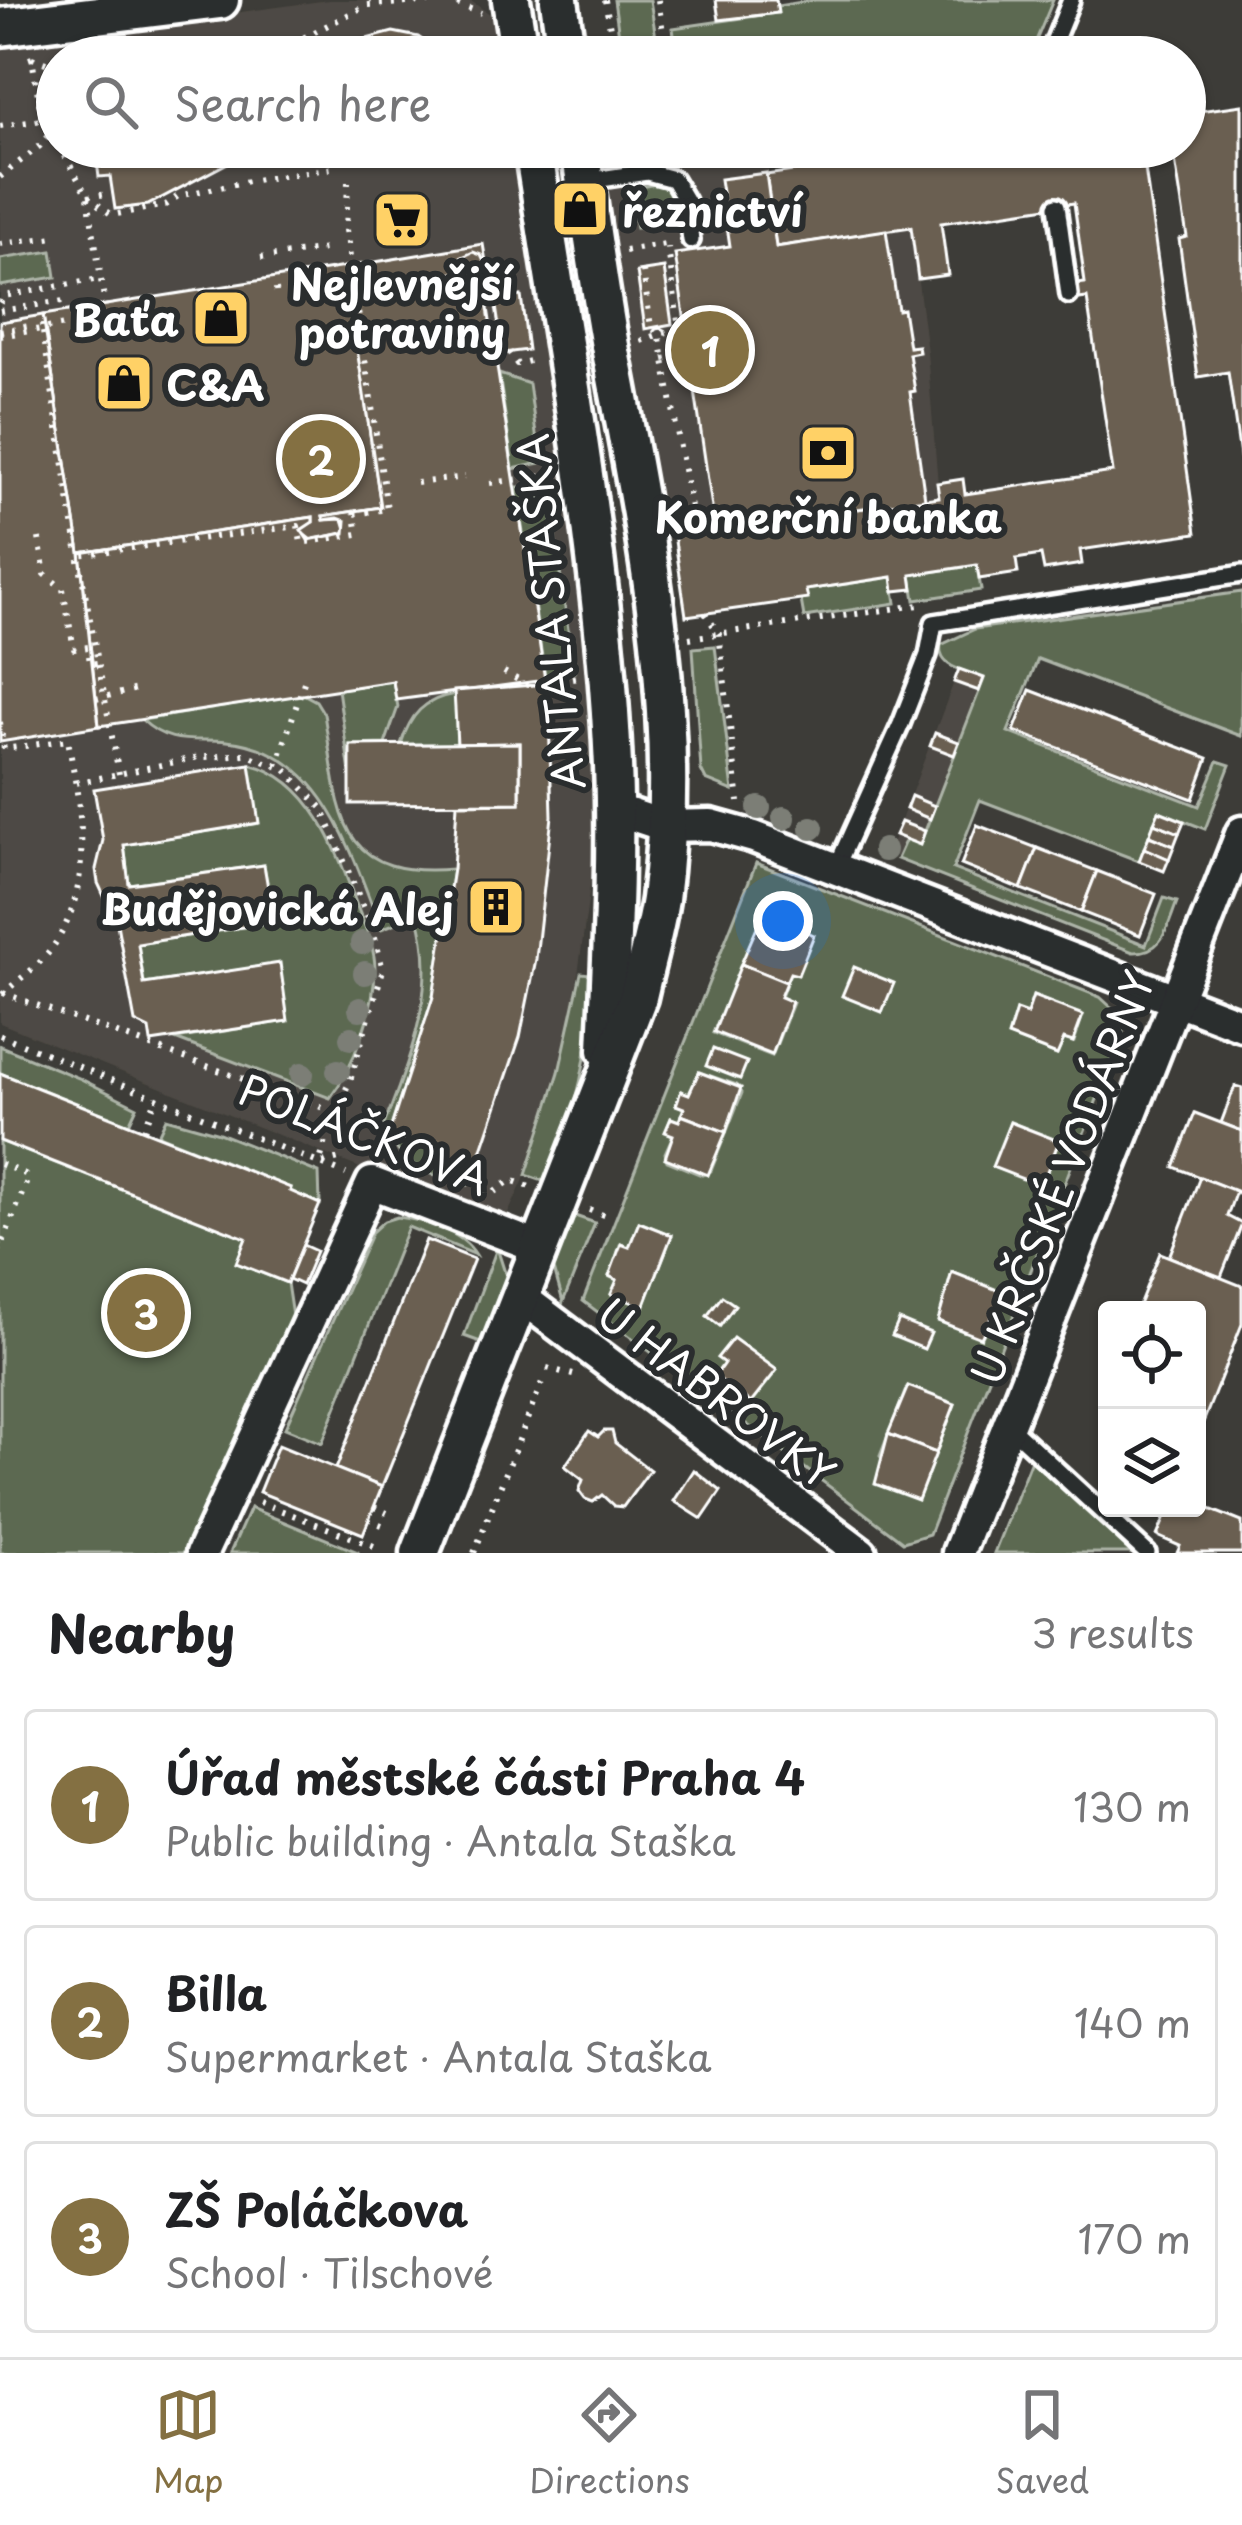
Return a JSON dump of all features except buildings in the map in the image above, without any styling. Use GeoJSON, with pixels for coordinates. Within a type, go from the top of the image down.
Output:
{"type":"FeatureCollection","features":[{"type":"Feature","properties":{"kind":"street"},"geometry":{"type":"LineString","coordinates":[[11,0],[22,15],[44,22]]}},
{"type":"Feature","properties":{"kind":"street"},"geometry":{"type":"LineString","coordinates":[[0,27],[220,0]]}},
{"type":"Feature","properties":{"kind":"street"},"geometry":{"type":"LineString","coordinates":[[511,0],[517,36]]}},
{"type":"Feature","properties":{"kind":"street"},"geometry":{"type":"LineString","coordinates":[[559,0],[564,36]]}},
{"type":"Feature","properties":{"kind":"street","name":"ANTALA STAŠKA"},"geometry":{"type":"LineString","coordinates":[[536,168],[590,506],[603,626],[614,808],[606,1072]]}},
{"type":"Feature","properties":{"kind":"street","name":"ANTALA STAŠKA"},"geometry":{"type":"LineString","coordinates":[[420,1553],[638,997],[660,901],[667,760],[658,639],[583,168]]}},
{"type":"Feature","properties":{"kind":"street"},"geometry":{"type":"LineString","coordinates":[[614,808],[664,826],[711,825],[836,868],[1242,1025]]}},
{"type":"Feature","properties":{"kind":"street","name":"U KRČSKÉ VODÁRNY"},"geometry":{"type":"LineString","coordinates":[[958,1553],[1242,832]]}},
{"type":"Feature","properties":{"kind":"street"},"geometry":{"type":"LineString","coordinates":[[202,1553],[372,1184]]}},
{"type":"Feature","properties":{"kind":"street","name":"POLÁČKOVA"},"geometry":{"type":"LineString","coordinates":[[372,1184],[542,1247]]}},
{"type":"Feature","properties":{"kind":"street","name":"U HABROVKY"},"geometry":{"type":"LineString","coordinates":[[522,1298],[861,1553]]}},
{"type":"Feature","properties":{"kind":"lane"},"geometry":{"type":"LineString","coordinates":[[1056,36],[1071,0]]}},
{"type":"Feature","properties":{"kind":"lane"},"geometry":{"type":"LineString","coordinates":[[614,168],[673,179],[686,201],[692,240]]}},
{"type":"Feature","properties":{"kind":"lane"},"geometry":{"type":"LineString","coordinates":[[1057,206],[1069,296]]}},
{"type":"Feature","properties":{"kind":"lane"},"geometry":{"type":"LineString","coordinates":[[836,868],[908,706],[928,656],[934,623],[1242,574]]}},
{"type":"Feature","properties":{"kind":"lane"},"geometry":{"type":"LineString","coordinates":[[1008,1425],[1147,1553]]}},
{"type":"Feature","properties":{"kind":"path"},"geometry":{"type":"LineString","coordinates":[[605,0],[611,36]]}},
{"type":"Feature","properties":{"kind":"path"},"geometry":{"type":"LineString","coordinates":[[658,0],[664,36]]}},
{"type":"Feature","properties":{"kind":"path"},"geometry":{"type":"LineString","coordinates":[[307,36],[368,5],[446,2]]}},
{"type":"Feature","properties":{"kind":"path"},"geometry":{"type":"LineString","coordinates":[[36,61],[29,59],[36,92]]}},
{"type":"Feature","properties":{"kind":"path"},"geometry":{"type":"LineString","coordinates":[[0,126],[36,121]]}},
{"type":"Feature","properties":{"kind":"path"},"geometry":{"type":"LineString","coordinates":[[0,177],[36,149]]}},
{"type":"Feature","properties":{"kind":"path"},"geometry":{"type":"LineString","coordinates":[[0,333],[106,318],[88,197],[72,168]]}},
{"type":"Feature","properties":{"kind":"path"},"geometry":{"type":"LineString","coordinates":[[88,197],[112,214],[166,205],[178,196],[248,181],[334,168]]}},
{"type":"Feature","properties":{"kind":"path"},"geometry":{"type":"LineString","coordinates":[[78,555],[298,526],[301,543],[358,534],[354,512],[387,509],[346,230],[348,182]]}},
{"type":"Feature","properties":{"kind":"path"},"geometry":{"type":"LineString","coordinates":[[88,197],[113,194]]}},
{"type":"Feature","properties":{"kind":"path"},"geometry":{"type":"LineString","coordinates":[[0,244],[55,237]]}},
{"type":"Feature","properties":{"kind":"path"},"geometry":{"type":"LineString","coordinates":[[624,251],[668,243],[679,329],[651,328],[643,271]]}},
{"type":"Feature","properties":{"kind":"path"},"geometry":{"type":"LineString","coordinates":[[261,258],[326,249]]}},
{"type":"Feature","properties":{"kind":"path"},"geometry":{"type":"LineString","coordinates":[[63,301],[0,307],[4,296],[100,279]]}},
{"type":"Feature","properties":{"kind":"path"},"geometry":{"type":"LineString","coordinates":[[276,290],[277,300]]}},
{"type":"Feature","properties":{"kind":"path"},"geometry":{"type":"LineString","coordinates":[[46,304],[47,314]]}},
{"type":"Feature","properties":{"kind":"path"},"geometry":{"type":"LineString","coordinates":[[0,333],[40,327],[100,699],[119,774]]}},
{"type":"Feature","properties":{"kind":"path"},"geometry":{"type":"LineString","coordinates":[[638,342],[660,329]]}},
{"type":"Feature","properties":{"kind":"path"},"geometry":{"type":"LineString","coordinates":[[660,329],[694,524]]}},
{"type":"Feature","properties":{"kind":"path"},"geometry":{"type":"LineString","coordinates":[[360,347],[384,344]]}},
{"type":"Feature","properties":{"kind":"path"},"geometry":{"type":"LineString","coordinates":[[509,352],[519,354],[518,364],[537,359]]}},
{"type":"Feature","properties":{"kind":"path"},"geometry":{"type":"LineString","coordinates":[[664,359],[688,354]]}},
{"type":"Feature","properties":{"kind":"path"},"geometry":{"type":"LineString","coordinates":[[490,483],[554,475]]}},
{"type":"Feature","properties":{"kind":"path"},"geometry":{"type":"LineString","coordinates":[[417,483],[465,477]]}},
{"type":"Feature","properties":{"kind":"path"},"geometry":{"type":"LineString","coordinates":[[382,496],[395,495]]}},
{"type":"Feature","properties":{"kind":"path"},"geometry":{"type":"LineString","coordinates":[[39,538],[45,574],[63,589],[74,649],[88,647],[91,664],[97,662]]}},
{"type":"Feature","properties":{"kind":"path"},"geometry":{"type":"LineString","coordinates":[[705,613],[718,634],[740,808]]}},
{"type":"Feature","properties":{"kind":"path"},"geometry":{"type":"LineString","coordinates":[[679,639],[718,634]]}},
{"type":"Feature","properties":{"kind":"path"},"geometry":{"type":"LineString","coordinates":[[504,672],[527,685],[581,676]]}},
{"type":"Feature","properties":{"kind":"path"},"geometry":{"type":"LineString","coordinates":[[278,765],[305,679]]}},
{"type":"Feature","properties":{"kind":"path"},"geometry":{"type":"LineString","coordinates":[[100,699],[141,688]]}},
{"type":"Feature","properties":{"kind":"path"},"geometry":{"type":"LineString","coordinates":[[0,722],[4,748],[68,740],[82,846],[74,907],[52,949],[1,994],[335,1112]]}},
{"type":"Feature","properties":{"kind":"path"},"geometry":{"type":"LineString","coordinates":[[76,783],[104,783],[119,774],[194,758],[245,754],[278,765],[298,779],[327,818],[382,958],[382,980],[319,1164]]}},
{"type":"Feature","properties":{"kind":"path","name":"POLÁČKOVA"},"geometry":{"type":"LineString","coordinates":[[0,1035],[372,1184]]}},
{"type":"Feature","properties":{"kind":"path"},"geometry":{"type":"LineString","coordinates":[[144,1130],[158,1096]]}},
{"type":"Feature","properties":{"kind":"path"},"geometry":{"type":"LineString","coordinates":[[319,1164],[339,1159]]}},
{"type":"Feature","properties":{"kind":"path"},"geometry":{"type":"LineString","coordinates":[[0,1164],[26,1174],[27,1181],[0,1250]]}},
{"type":"Feature","properties":{"kind":"path"},"geometry":{"type":"LineString","coordinates":[[474,1553],[542,1382]]}},
{"type":"Feature","properties":{"kind":"path"},"geometry":{"type":"LineString","coordinates":[[245,1496],[312,1517],[374,1546]]}},
{"type":"Feature","properties":{"kind":"path"},"geometry":{"type":"LineString","coordinates":[[374,1507],[387,1513]]}},
{"type":"Feature","properties":{"kind":"path"},"geometry":{"type":"LineString","coordinates":[[368,1520],[382,1525]]}},
{"type":"Feature","properties":{"kind":"shaded area"},"geometry":{"type":"Polygon","coordinates":[[[329,0],[469,0],[496,18],[499,36],[64,36],[329,0]]]}},
{"type":"Feature","properties":{"kind":"shaded area"},"geometry":{"type":"Polygon","coordinates":[[[36,41],[36,168],[519,168],[569,500],[599,772],[595,849],[571,1026],[552,1099],[505,1220],[360,1168],[0,1023],[0,48],[36,41]]]}},
{"type":"Feature","properties":{"kind":"shaded area"},"geometry":{"type":"Polygon","coordinates":[[[768,168],[777,246],[911,227],[939,497],[796,518],[794,510],[659,531],[604,170],[768,168]]]}},
{"type":"Feature","properties":{"kind":"shaded area"},"geometry":{"type":"Polygon","coordinates":[[[959,669],[984,678],[920,845],[906,840],[897,859],[890,849],[959,669]]]}},
{"type":"Feature","properties":{"kind":"green space"},"geometry":{"type":"Polygon","coordinates":[[[614,0],[650,0],[656,36],[619,36],[614,0]]]}},
{"type":"Feature","properties":{"kind":"green space"},"geometry":{"type":"Polygon","coordinates":[[[815,0],[1053,0],[1038,36],[674,36],[673,28],[777,13],[777,6],[815,0]]]}},
{"type":"Feature","properties":{"kind":"green space"},"geometry":{"type":"Polygon","coordinates":[[[661,183],[675,192],[679,222],[636,228],[630,189],[661,183]]]}},
{"type":"Feature","properties":{"kind":"green space"},"geometry":{"type":"Polygon","coordinates":[[[52,251],[56,277],[0,286],[0,259],[52,251]]]}},
{"type":"Feature","properties":{"kind":"green space"},"geometry":{"type":"Polygon","coordinates":[[[499,374],[529,384],[540,463],[513,469],[499,374]]]}},
{"type":"Feature","properties":{"kind":"green space"},"geometry":{"type":"Polygon","coordinates":[[[516,487],[530,487],[551,509],[574,672],[545,676],[516,487]]]}},
{"type":"Feature","properties":{"kind":"green space"},"geometry":{"type":"Polygon","coordinates":[[[977,565],[981,590],[915,600],[911,575],[977,565]]]}},
{"type":"Feature","properties":{"kind":"green space"},"geometry":{"type":"Polygon","coordinates":[[[892,577],[896,603],[804,617],[801,600],[807,599],[806,590],[892,577]]]}},
{"type":"Feature","properties":{"kind":"green space"},"geometry":{"type":"Polygon","coordinates":[[[1242,592],[1241,736],[1038,659],[1008,732],[1199,806],[1218,761],[1230,765],[1205,829],[1159,811],[1139,861],[980,800],[953,869],[1146,945],[1164,898],[1177,902],[1167,929],[1152,948],[1133,952],[897,859],[906,839],[920,844],[984,679],[948,664],[941,645],[975,629],[1242,592]]]}},
{"type":"Feature","properties":{"kind":"green space"},"geometry":{"type":"Polygon","coordinates":[[[715,646],[733,791],[706,780],[701,770],[693,648],[715,646]]]}},
{"type":"Feature","properties":{"kind":"green space"},"geometry":{"type":"Polygon","coordinates":[[[393,681],[398,707],[385,744],[350,745],[350,773],[338,689],[393,681]]]}},
{"type":"Feature","properties":{"kind":"green space"},"geometry":{"type":"Polygon","coordinates":[[[303,694],[316,701],[324,714],[340,807],[363,850],[384,863],[453,869],[433,997],[389,1133],[476,1167],[468,1185],[422,1170],[402,1156],[391,1136],[381,1136],[421,1010],[425,962],[417,915],[381,929],[345,838],[310,784],[288,763],[260,749],[227,741],[172,737],[142,720],[303,694]]]}},
{"type":"Feature","properties":{"kind":"green space"},"geometry":{"type":"Polygon","coordinates":[[[455,694],[457,744],[401,744],[420,710],[455,694]]]}},
{"type":"Feature","properties":{"kind":"green space"},"geometry":{"type":"Polygon","coordinates":[[[250,764],[290,785],[320,820],[341,862],[373,952],[374,984],[362,1036],[330,1098],[175,1039],[287,1021],[279,964],[144,984],[138,944],[273,922],[264,865],[129,884],[124,845],[258,823],[250,764]]]}},
{"type":"Feature","properties":{"kind":"green space"},"geometry":{"type":"Polygon","coordinates":[[[756,863],[1100,997],[1113,1009],[1123,1032],[929,1534],[903,1542],[583,1301],[756,863]],[[763,913],[713,1033],[772,1056],[793,1003],[781,997],[790,973],[798,974],[792,924],[763,913]],[[1033,996],[1027,1014],[1016,1011],[1009,1036],[1057,1055],[1064,1039],[1074,1042],[1083,1015],[1033,996]],[[699,1072],[689,1094],[681,1092],[676,1105],[684,1108],[679,1121],[671,1118],[666,1131],[673,1135],[665,1153],[667,1161],[702,1175],[711,1171],[742,1093],[737,1085],[699,1072]],[[1010,1122],[993,1167],[1042,1185],[1059,1141],[1010,1122]],[[639,1222],[629,1247],[620,1245],[610,1277],[617,1280],[612,1294],[644,1307],[672,1235],[639,1222]],[[952,1272],[939,1321],[982,1337],[999,1293],[952,1272]],[[907,1387],[880,1456],[918,1499],[955,1404],[907,1387]]]}},
{"type":"Feature","properties":{"kind":"green space"},"geometry":{"type":"Polygon","coordinates":[[[581,973],[591,974],[585,1056],[549,1183],[526,1175],[559,1072],[581,973]]]}},
{"type":"Feature","properties":{"kind":"green space"},"geometry":{"type":"Polygon","coordinates":[[[0,1046],[137,1107],[129,1124],[0,1073],[0,1046]]]}},
{"type":"Feature","properties":{"kind":"green space"},"geometry":{"type":"Polygon","coordinates":[[[166,1118],[219,1133],[319,1173],[320,1204],[158,1135],[166,1118]]]}},
{"type":"Feature","properties":{"kind":"green space"},"geometry":{"type":"Polygon","coordinates":[[[0,1141],[246,1238],[237,1263],[287,1283],[293,1323],[191,1553],[0,1553],[0,1141]]]}},
{"type":"Feature","properties":{"kind":"green space"},"geometry":{"type":"Polygon","coordinates":[[[572,1215],[595,1223],[563,1302],[554,1269],[572,1215]]]}},
{"type":"Feature","properties":{"kind":"green space"},"geometry":{"type":"Polygon","coordinates":[[[397,1217],[452,1233],[476,1255],[408,1227],[322,1443],[285,1428],[372,1232],[397,1217]]]}},
{"type":"Feature","properties":{"kind":"green space"},"geometry":{"type":"Polygon","coordinates":[[[497,1248],[508,1282],[486,1344],[464,1336],[497,1248]]]}},
{"type":"Feature","properties":{"kind":"green space"},"geometry":{"type":"Polygon","coordinates":[[[1032,1457],[1136,1553],[994,1553],[1032,1457]]]}},
{"type":"Feature","properties":{"kind":"green space"},"geometry":{"type":"Polygon","coordinates":[[[250,1508],[358,1552],[358,1553],[230,1553],[250,1508]]]}},
{"type":"Feature","properties":{"kind":"place","name":"řeznictví"},"geometry":{"type":"Point","coordinates":[580,209]}},
{"type":"Feature","properties":{"kind":"place","name":"Nejlevnější potraviny"},"geometry":{"type":"Point","coordinates":[402,220]}},
{"type":"Feature","properties":{"kind":"place","name":"Baťa"},"geometry":{"type":"Point","coordinates":[221,318]}},
{"type":"Feature","properties":{"kind":"place","name":"Úřad městské části Praha 4"},"geometry":{"type":"Point","coordinates":[710,350]}},
{"type":"Feature","properties":{"kind":"place","name":"C&A"},"geometry":{"type":"Point","coordinates":[124,383]}},
{"type":"Feature","properties":{"kind":"place","name":"Komerční banka"},"geometry":{"type":"Point","coordinates":[828,453]}},
{"type":"Feature","properties":{"kind":"place","name":"Billa"},"geometry":{"type":"Point","coordinates":[321,459]}},
{"type":"Feature","properties":{"kind":"place","name":"Budějovická Alej"},"geometry":{"type":"Point","coordinates":[496,907]}},
{"type":"Feature","properties":{"kind":"place","name":"ZŠ Poláčkova"},"geometry":{"type":"Point","coordinates":[146,1313]}}]}
